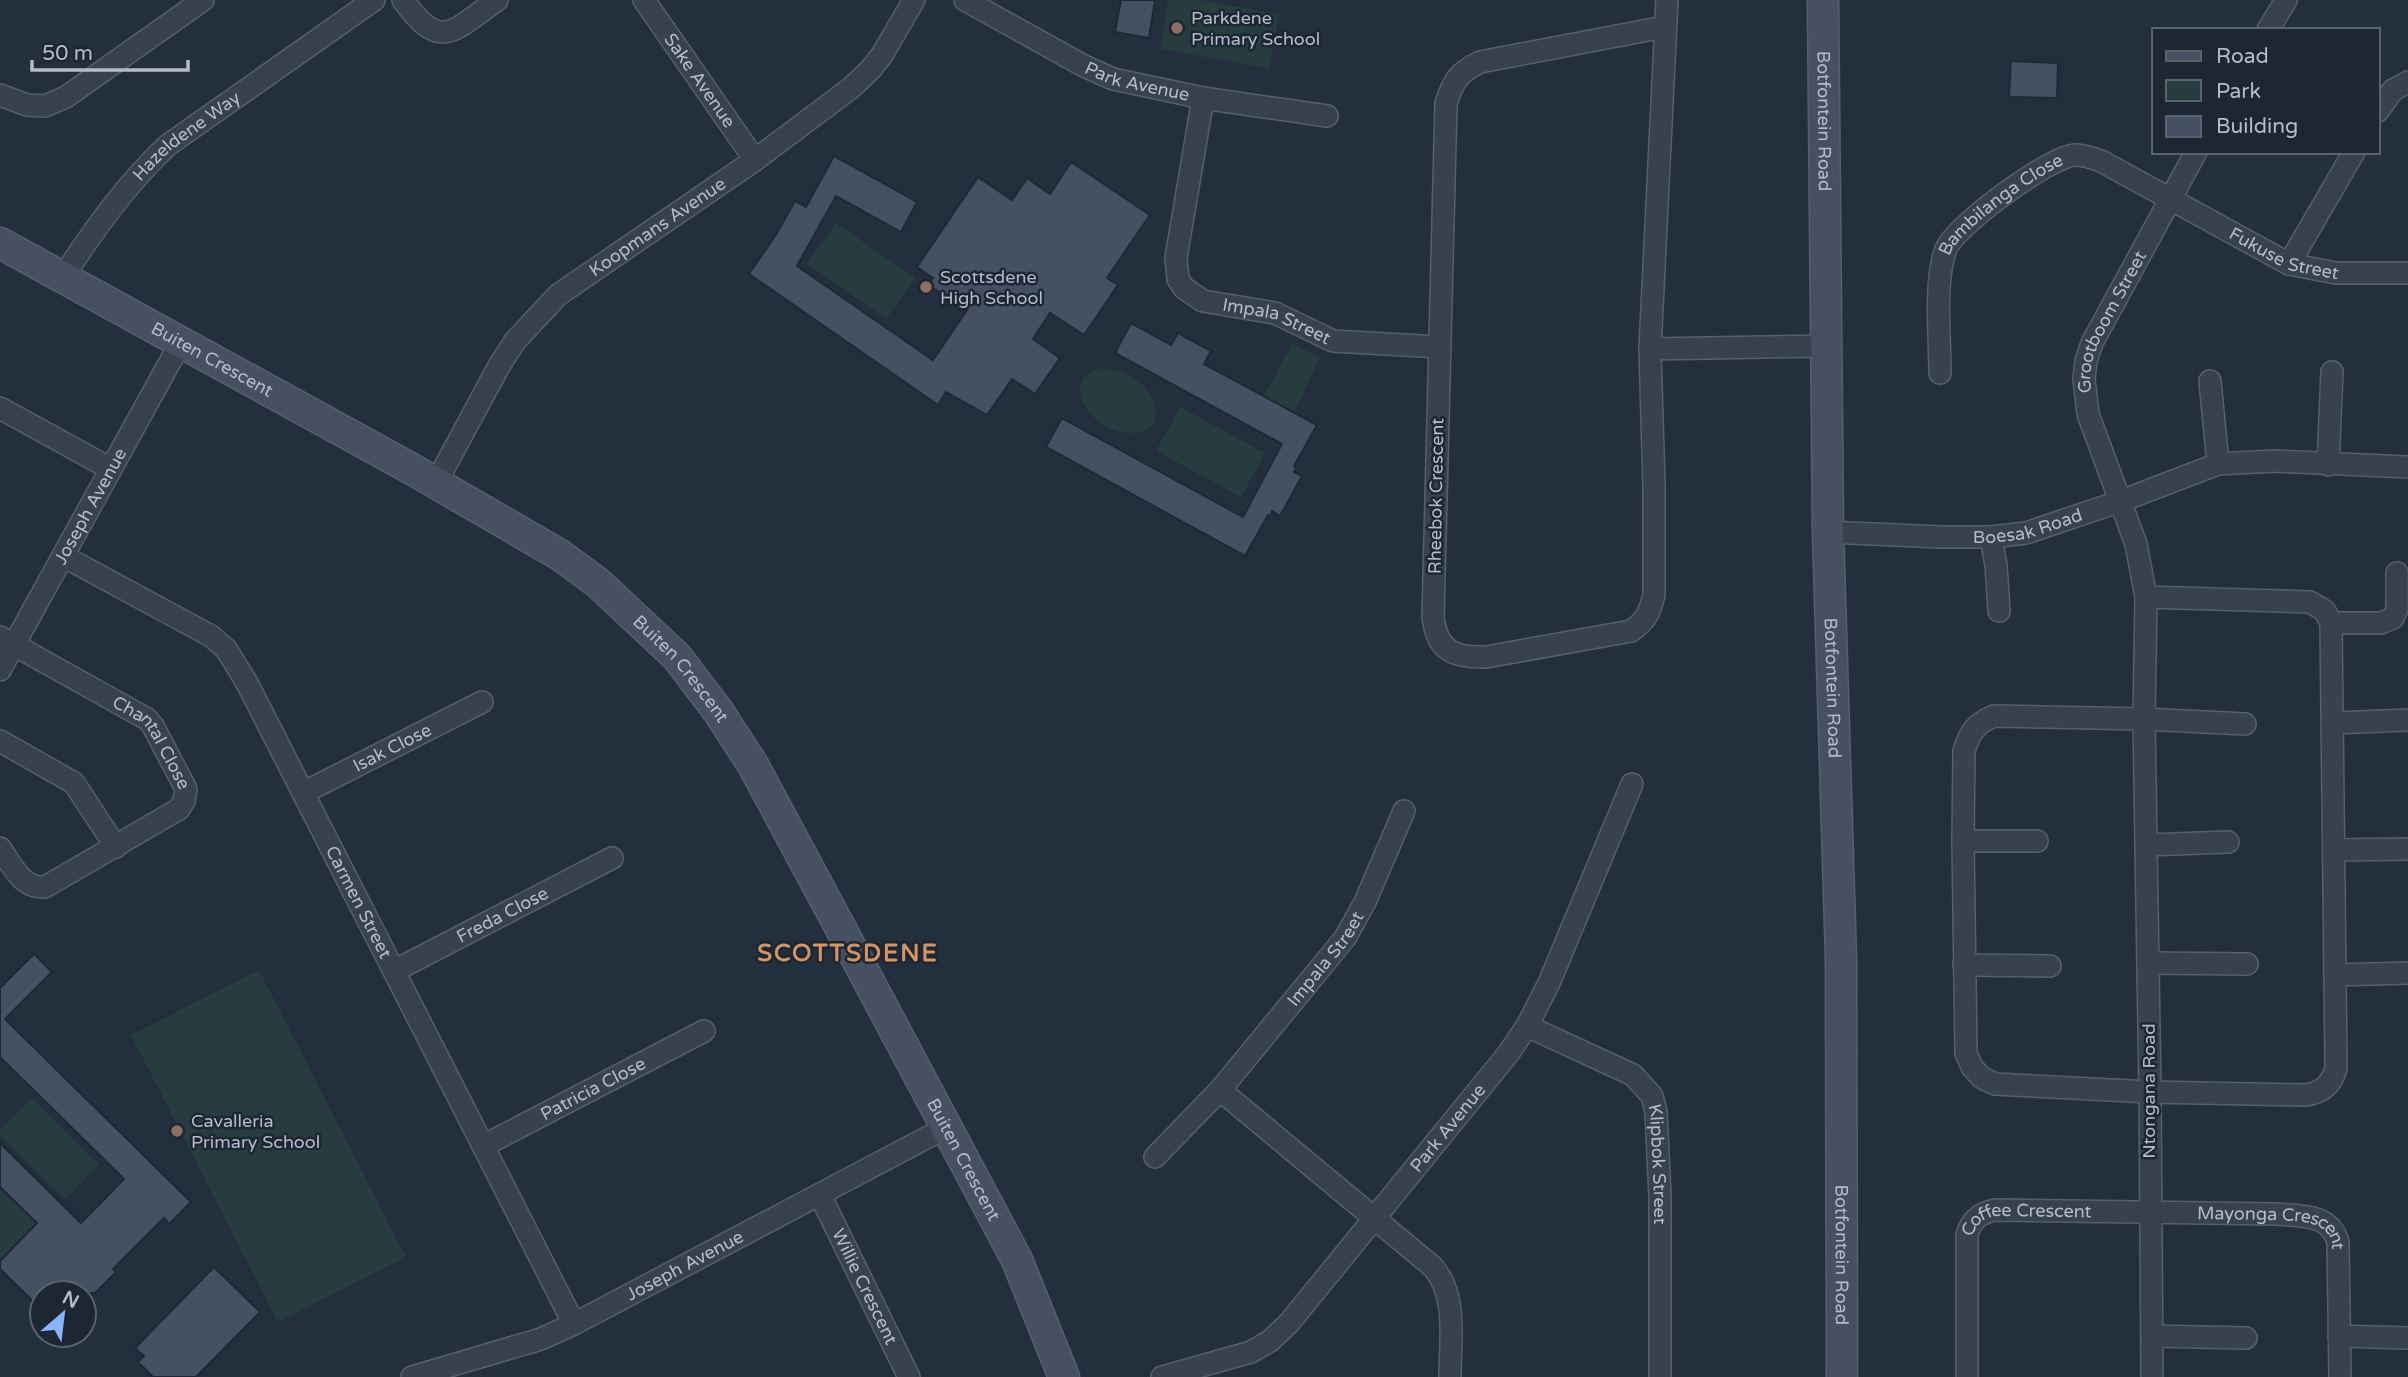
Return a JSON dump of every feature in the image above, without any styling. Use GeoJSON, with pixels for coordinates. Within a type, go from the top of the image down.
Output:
{"type":"FeatureCollection","features":[{"type":"Feature","properties":{"kind":"street"},"geometry":{"type":"LineString","coordinates":[[0,95],[27,105],[45,106],[87,82],[203,0]]}},
{"type":"Feature","properties":{"kind":"street","name":"Hazeldene Way"},"geometry":{"type":"LineString","coordinates":[[63,277],[129,186],[168,145],[374,0]]}},
{"type":"Feature","properties":{"kind":"street"},"geometry":{"type":"LineString","coordinates":[[403,0],[431,30],[440,34],[451,32],[497,0]]}},
{"type":"Feature","properties":{"kind":"street","name":"Sake Avenue"},"geometry":{"type":"LineString","coordinates":[[644,0],[755,160]]}},
{"type":"Feature","properties":{"kind":"street","name":"Koopmans Avenue"},"geometry":{"type":"LineString","coordinates":[[436,483],[499,366],[533,320],[558,295],[755,160],[851,88],[882,55],[914,0]]}},
{"type":"Feature","properties":{"kind":"street","name":"Park Avenue"},"geometry":{"type":"LineString","coordinates":[[965,0],[1098,74],[1203,98],[1327,116]]}},
{"type":"Feature","properties":{"kind":"street","name":"Rheebok Crescent"},"geometry":{"type":"LineString","coordinates":[[1664,27],[1480,62],[1463,70],[1452,84],[1446,103],[1433,617],[1434,631],[1442,645],[1453,654],[1465,658],[1486,657],[1631,631],[1650,613],[1654,595],[1654,514],[1650,349],[1667,0]]}},
{"type":"Feature","properties":{"kind":"street","name":"Botfontein Road"},"geometry":{"type":"LineString","coordinates":[[1823,0],[1828,532],[1841,959],[1842,1377]]}},
{"type":"Feature","properties":{"kind":"street"},"geometry":{"type":"LineString","coordinates":[[2269,28],[2286,0]]}},
{"type":"Feature","properties":{"kind":"street"},"geometry":{"type":"LineString","coordinates":[[2380,108],[2393,90],[2408,82]]}},
{"type":"Feature","properties":{"kind":"street","name":"Impala Street"},"geometry":{"type":"LineString","coordinates":[[1203,98],[1176,258],[1178,279],[1184,288],[1203,301],[1275,313],[1333,341],[1440,347]]}},
{"type":"Feature","properties":{"kind":"street","name":"Grootboom Street"},"geometry":{"type":"LineString","coordinates":[[2121,501],[2088,414],[2084,379],[2086,360],[2092,343],[2195,154]]}},
{"type":"Feature","properties":{"kind":"street"},"geometry":{"type":"LineString","coordinates":[[2289,264],[2353,154]]}},
{"type":"Feature","properties":{"kind":"street","name":"Bambilanga Close"},"geometry":{"type":"LineString","coordinates":[[1940,373],[1940,274],[1946,248],[1955,233],[1979,212],[2035,174],[2061,159],[2076,155],[2102,161],[2170,197]]}},
{"type":"Feature","properties":{"kind":"street","name":"Fukuse Street"},"geometry":{"type":"LineString","coordinates":[[2170,197],[2289,264],[2336,272],[2408,273]]}},
{"type":"Feature","properties":{"kind":"street","name":"Buiten Crescent"},"geometry":{"type":"LineString","coordinates":[[0,243],[436,483],[560,555],[598,583],[677,657],[718,710],[753,765],[1017,1260],[1064,1377]]}},
{"type":"Feature","properties":{"kind":"street","name":"Joseph Avenue"},"geometry":{"type":"LineString","coordinates":[[0,670],[7,641],[63,556],[181,342]]}},
{"type":"Feature","properties":{"kind":"street"},"geometry":{"type":"LineString","coordinates":[[1650,349],[1828,346]]}},
{"type":"Feature","properties":{"kind":"street"},"geometry":{"type":"LineString","coordinates":[[2328,465],[2332,372]]}},
{"type":"Feature","properties":{"kind":"street"},"geometry":{"type":"LineString","coordinates":[[2210,381],[2218,464]]}},
{"type":"Feature","properties":{"kind":"street"},"geometry":{"type":"LineString","coordinates":[[0,408],[111,468]]}},
{"type":"Feature","properties":{"kind":"street","name":"Boesak Road"},"geometry":{"type":"LineString","coordinates":[[1828,532],[1940,537],[1991,537],[2026,533],[2218,464],[2274,461],[2408,467]]}},
{"type":"Feature","properties":{"kind":"street","name":"Ntongana Road"},"geometry":{"type":"LineString","coordinates":[[2121,501],[2136,544],[2146,597],[2144,719],[2152,1377]]}},
{"type":"Feature","properties":{"kind":"street"},"geometry":{"type":"LineString","coordinates":[[1991,537],[1999,611]]}},
{"type":"Feature","properties":{"kind":"street","name":"Carmen Street"},"geometry":{"type":"LineString","coordinates":[[63,556],[219,642],[247,684],[574,1324]]}},
{"type":"Feature","properties":{"kind":"street"},"geometry":{"type":"LineString","coordinates":[[2331,623],[2381,623],[2393,618],[2397,609],[2397,573]]}},
{"type":"Feature","properties":{"kind":"street"},"geometry":{"type":"LineString","coordinates":[[2146,597],[2310,602],[2325,611],[2331,623],[2336,1068],[2325,1088],[2305,1095],[2150,1092],[1995,1084],[1982,1078],[1972,1067],[1966,1053],[1963,841],[1964,751],[1969,734],[1982,721],[1994,716],[2245,724]]}},
{"type":"Feature","properties":{"kind":"street","name":"Chantal Close"},"geometry":{"type":"LineString","coordinates":[[0,848],[23,880],[36,888],[45,887],[179,809],[184,802],[186,789],[147,719],[7,641]]}},
{"type":"Feature","properties":{"kind":"street","name":"Isak Close"},"geometry":{"type":"LineString","coordinates":[[303,793],[482,702]]}},
{"type":"Feature","properties":{"kind":"street"},"geometry":{"type":"LineString","coordinates":[[2333,723],[2408,720]]}},
{"type":"Feature","properties":{"kind":"street"},"geometry":{"type":"LineString","coordinates":[[0,741],[74,783],[116,847]]}},
{"type":"Feature","properties":{"kind":"street","name":"Park Avenue"},"geometry":{"type":"LineString","coordinates":[[1162,1377],[1220,1369],[1270,1341],[1289,1323],[1508,1054],[1528,1026],[1549,983],[1632,784]]}},
{"type":"Feature","properties":{"kind":"street","name":"Impala Street"},"geometry":{"type":"LineString","coordinates":[[1155,1157],[1220,1090],[1345,938],[1365,902],[1404,811]]}},
{"type":"Feature","properties":{"kind":"street"},"geometry":{"type":"LineString","coordinates":[[1963,841],[2037,841]]}},
{"type":"Feature","properties":{"kind":"street"},"geometry":{"type":"LineString","coordinates":[[2147,845],[2228,842]]}},
{"type":"Feature","properties":{"kind":"street"},"geometry":{"type":"LineString","coordinates":[[2335,850],[2408,849]]}},
{"type":"Feature","properties":{"kind":"street","name":"Freda Close"},"geometry":{"type":"LineString","coordinates":[[394,971],[612,858]]}},
{"type":"Feature","properties":{"kind":"street"},"geometry":{"type":"LineString","coordinates":[[2148,963],[2247,964]]}},
{"type":"Feature","properties":{"kind":"street"},"geometry":{"type":"LineString","coordinates":[[1964,965],[2050,966]]}},
{"type":"Feature","properties":{"kind":"street"},"geometry":{"type":"LineString","coordinates":[[2336,975],[2408,974]]}},
{"type":"Feature","properties":{"kind":"street","name":"Klipbok Street"},"geometry":{"type":"LineString","coordinates":[[1528,1026],[1633,1075],[1652,1096],[1656,1112],[1660,1197],[1660,1377]]}},
{"type":"Feature","properties":{"kind":"street","name":"Patricia Close"},"geometry":{"type":"LineString","coordinates":[[483,1146],[704,1031]]}},
{"type":"Feature","properties":{"kind":"street"},"geometry":{"type":"LineString","coordinates":[[1220,1090],[1433,1267],[1442,1278],[1448,1290],[1450,1313],[1450,1377]]}},
{"type":"Feature","properties":{"kind":"street","name":"Joseph Avenue"},"geometry":{"type":"LineString","coordinates":[[412,1377],[541,1339],[574,1324],[947,1127]]}},
{"type":"Feature","properties":{"kind":"street","name":"Willie Crescent"},"geometry":{"type":"LineString","coordinates":[[820,1195],[905,1376]]}},
{"type":"Feature","properties":{"kind":"street","name":"Coffee Crescent"},"geometry":{"type":"LineString","coordinates":[[1968,1377],[1967,1235],[1974,1220],[1987,1211],[1995,1210],[2150,1210]]}},
{"type":"Feature","properties":{"kind":"street","name":"Mayonga Crescent"},"geometry":{"type":"LineString","coordinates":[[2150,1210],[2274,1214],[2318,1218],[2325,1222],[2336,1234],[2338,1242],[2340,1377]]}},
{"type":"Feature","properties":{"kind":"street"},"geometry":{"type":"LineString","coordinates":[[2152,1336],[2246,1338]]}},
{"type":"Feature","properties":{"kind":"street"},"geometry":{"type":"LineString","coordinates":[[2339,1336],[2408,1338]]}},
{"type":"Feature","properties":{"kind":"green space"},"geometry":{"type":"Polygon","coordinates":[[[1168,0],[1200,0],[1279,14],[1269,68],[1160,49],[1168,0]]]}},
{"type":"Feature","properties":{"kind":"green space"},"geometry":{"type":"Polygon","coordinates":[[[836,223],[915,278],[886,319],[807,264],[836,223]]]}},
{"type":"Feature","properties":{"kind":"green space"},"geometry":{"type":"Polygon","coordinates":[[[1292,344],[1320,357],[1294,413],[1264,396],[1292,344]]]}},
{"type":"Feature","properties":{"kind":"green space"},"geometry":{"type":"Polygon","coordinates":[[[1101,368],[1129,375],[1146,389],[1156,414],[1155,422],[1150,428],[1140,432],[1123,433],[1108,428],[1086,408],[1081,395],[1081,384],[1087,374],[1101,368]]]}},
{"type":"Feature","properties":{"kind":"green space"},"geometry":{"type":"Polygon","coordinates":[[[1180,407],[1265,453],[1241,497],[1156,451],[1180,407]]]}},
{"type":"Feature","properties":{"kind":"green space"},"geometry":{"type":"Polygon","coordinates":[[[259,970],[406,1257],[278,1322],[131,1035],[259,970]]]}},
{"type":"Feature","properties":{"kind":"green space"},"geometry":{"type":"Polygon","coordinates":[[[32,1098],[99,1164],[65,1199],[0,1136],[0,1130],[32,1098]]]}},
{"type":"Feature","properties":{"kind":"green space"},"geometry":{"type":"Polygon","coordinates":[[[0,1186],[37,1223],[0,1261],[0,1186]]]}},
{"type":"Feature","properties":{"kind":"building"},"geometry":{"type":"Polygon","coordinates":[[[1121,0],[1155,0],[1149,38],[1115,32],[1121,0]]]}},
{"type":"Feature","properties":{"kind":"building"},"geometry":{"type":"Polygon","coordinates":[[[2011,61],[2058,63],[2057,98],[2009,97],[2011,61]]]}},
{"type":"Feature","properties":{"kind":"building"},"geometry":{"type":"Polygon","coordinates":[[[834,156],[917,202],[901,232],[836,196],[797,266],[933,360],[967,310],[928,285],[933,278],[917,267],[978,177],[1012,200],[1027,178],[1050,194],[1071,162],[1150,215],[1107,278],[1118,285],[1084,335],[1050,313],[1033,339],[1060,358],[1035,394],[1012,379],[987,415],[946,392],[938,405],[749,274],[795,201],[806,207],[834,156]]]}},
{"type":"Feature","properties":{"kind":"building"},"geometry":{"type":"Polygon","coordinates":[[[1131,323],[1171,345],[1178,333],[1211,351],[1204,364],[1317,425],[1294,466],[1294,472],[1302,476],[1280,516],[1272,511],[1270,516],[1268,515],[1245,556],[1046,447],[1062,418],[1243,517],[1282,444],[1115,353],[1131,323]]]}},
{"type":"Feature","properties":{"kind":"building"},"geometry":{"type":"Polygon","coordinates":[[[34,954],[52,972],[5,1019],[191,1202],[169,1224],[164,1218],[113,1269],[116,1272],[98,1290],[98,1279],[28,1279],[28,1296],[0,1269],[0,1261],[37,1223],[0,1187],[0,1143],[81,1223],[124,1179],[0,1057],[0,988],[34,954]]]}},
{"type":"Feature","properties":{"kind":"building"},"geometry":{"type":"Polygon","coordinates":[[[214,1267],[260,1312],[196,1377],[153,1377],[138,1362],[144,1356],[135,1348],[214,1267]]]}},
{"type":"Feature","properties":{"kind":"place","name":"Parkdene Primary School"},"geometry":{"type":"Point","coordinates":[1177,28]}},
{"type":"Feature","properties":{"kind":"place","name":"Scottsdene High School"},"geometry":{"type":"Point","coordinates":[926,287]}},
{"type":"Feature","properties":{"kind":"place","name":"Cavalleria Primary School"},"geometry":{"type":"Point","coordinates":[177,1131]}},
{"type":"Feature","properties":{"kind":"district","name":"SCOTTSDENE"},"geometry":{"type":"Point","coordinates":[848,953]}}]}
